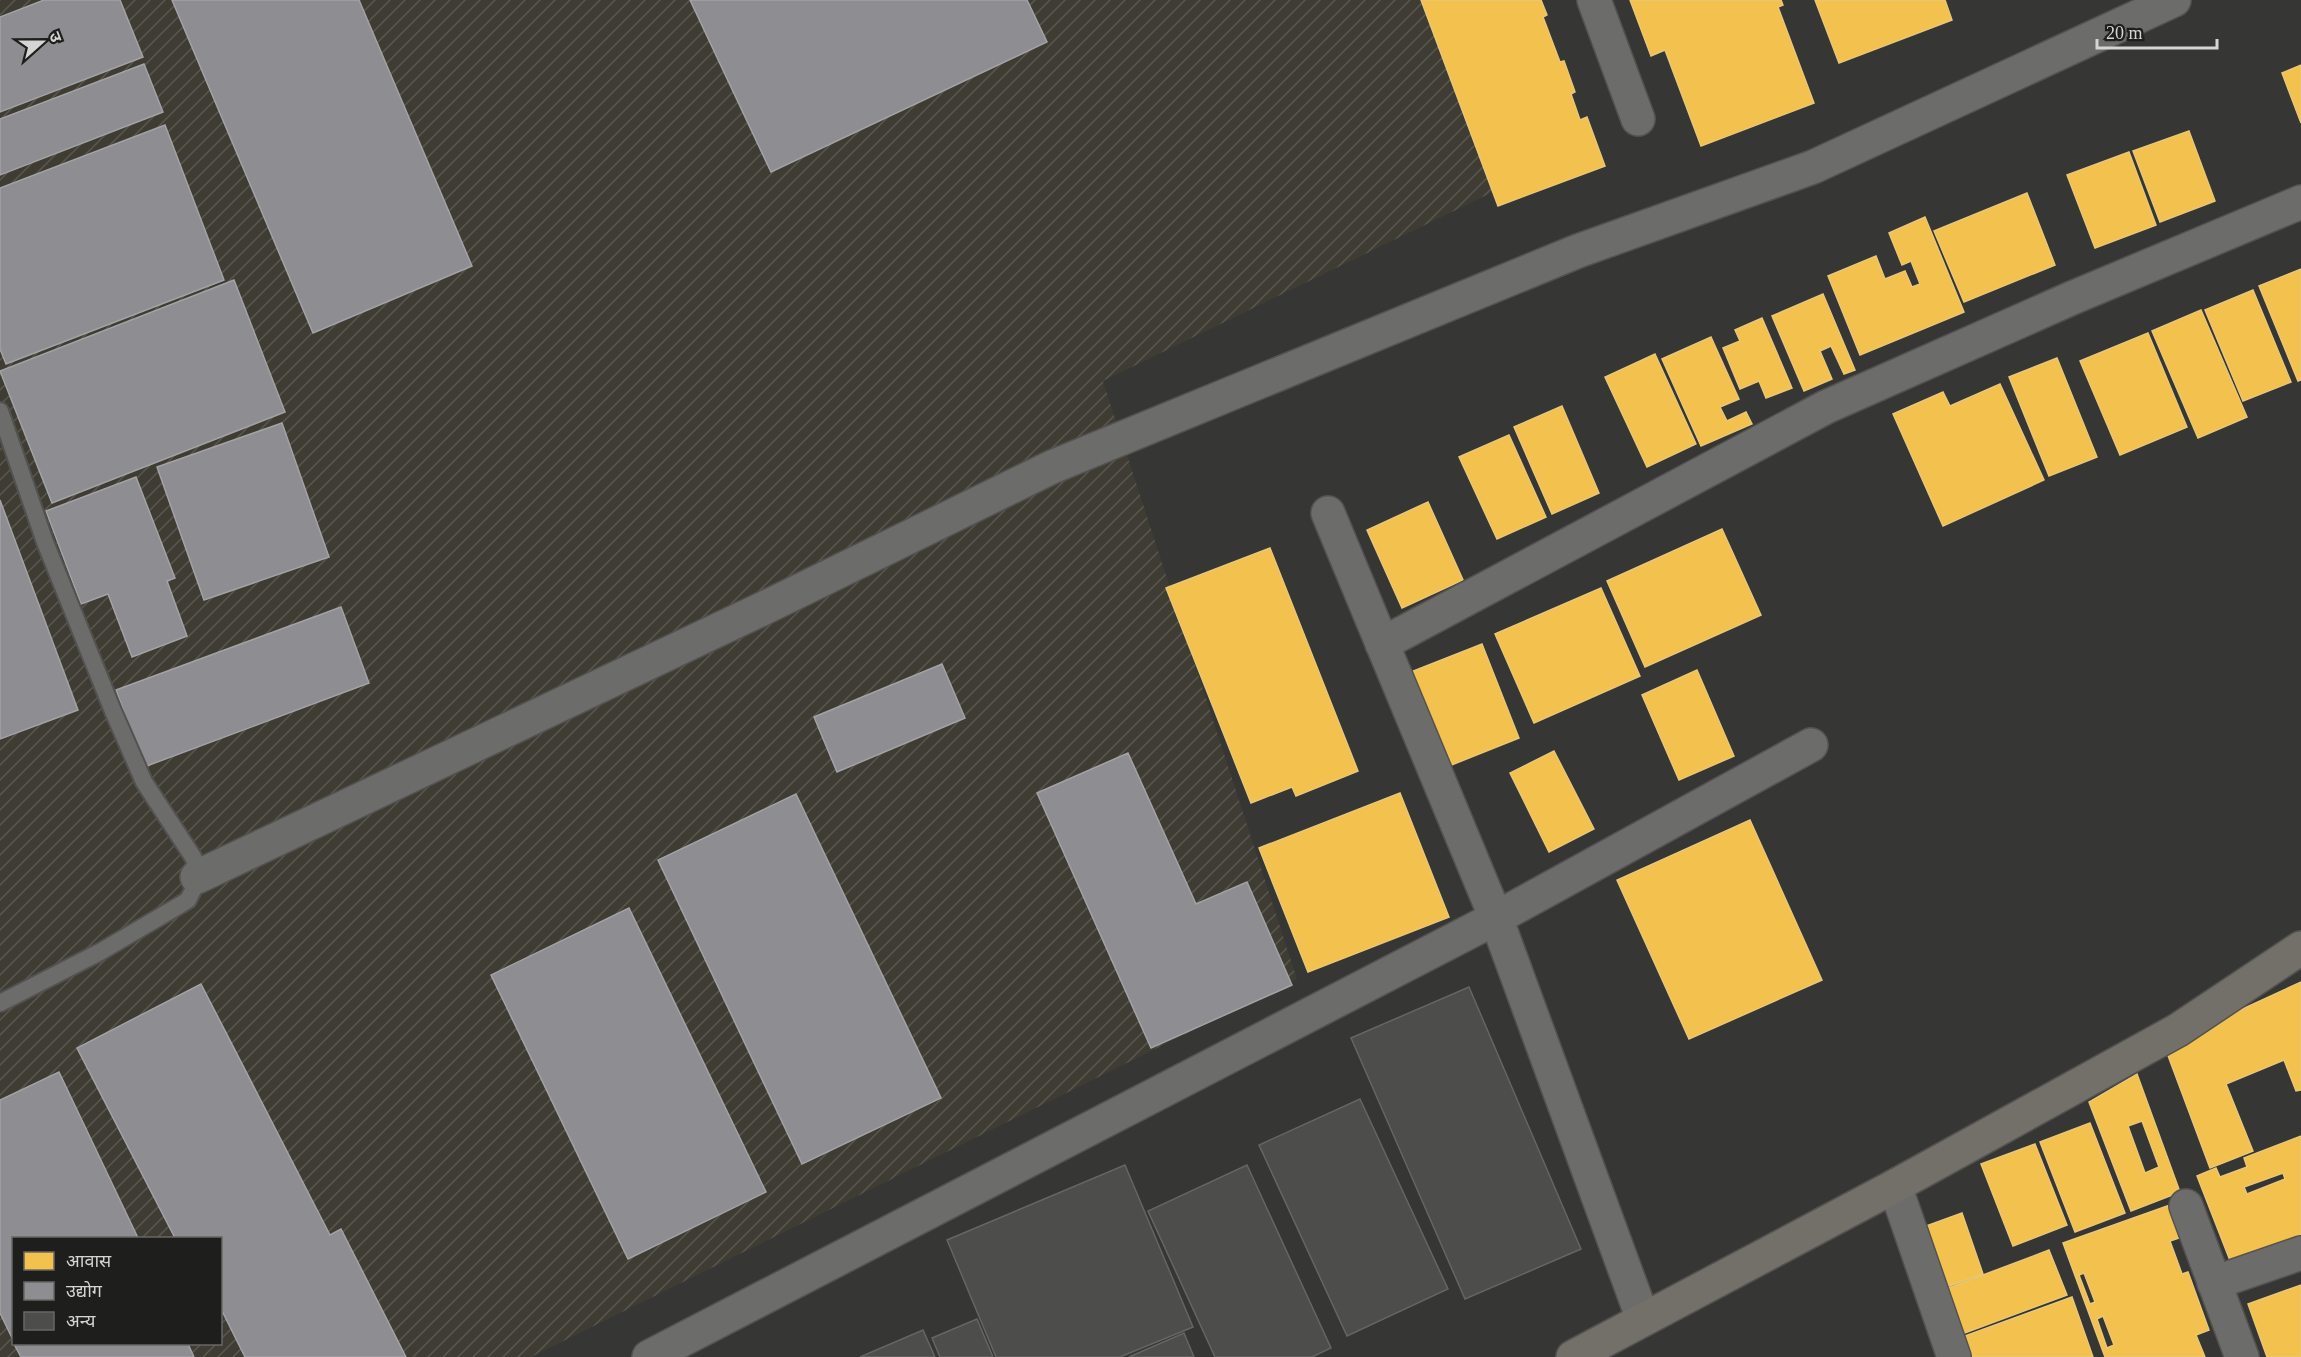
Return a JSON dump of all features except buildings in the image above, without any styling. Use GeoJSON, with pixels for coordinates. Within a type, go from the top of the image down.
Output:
{"type":"FeatureCollection","features":[{"type":"Feature","properties":{"kind":"street"},"geometry":{"type":"LineString","coordinates":[[1594,0],[1638,119]]}},
{"type":"Feature","properties":{"kind":"street"},"geometry":{"type":"LineString","coordinates":[[198,877],[760,610],[1052,467],[1578,251],[1813,167],[2174,0]]}},
{"type":"Feature","properties":{"kind":"street"},"geometry":{"type":"LineString","coordinates":[[1382,644],[1826,407],[2072,298],[2301,202]]}},
{"type":"Feature","properties":{"kind":"street"},"geometry":{"type":"LineString","coordinates":[[1329,513],[1496,918],[1643,1319]]}},
{"type":"Feature","properties":{"kind":"street"},"geometry":{"type":"LineString","coordinates":[[649,1357],[1496,918],[1811,746]]}},
{"type":"Feature","properties":{"kind":"street"},"geometry":{"type":"LineString","coordinates":[[1573,1357],[1895,1186],[2178,1030],[2301,948]]}},
{"type":"Feature","properties":{"kind":"street"},"geometry":{"type":"LineString","coordinates":[[1895,1186],[1954,1357]]}},
{"type":"Feature","properties":{"kind":"street"},"geometry":{"type":"LineString","coordinates":[[2186,1206],[2242,1357]]}},
{"type":"Feature","properties":{"kind":"street"},"geometry":{"type":"LineString","coordinates":[[2214,1283],[2301,1253]]}},
{"type":"Feature","properties":{"kind":"lane"},"geometry":{"type":"LineString","coordinates":[[0,411],[45,542],[113,711],[144,782],[193,857],[198,877],[188,900],[180,906],[100,952],[0,1003]]}},
{"type":"Feature","properties":{"kind":"shaded area"},"geometry":{"type":"Polygon","coordinates":[[[0,0],[1423,0],[1493,192],[1103,381],[1297,979],[531,1357],[0,1357],[0,0]]]}}]}
